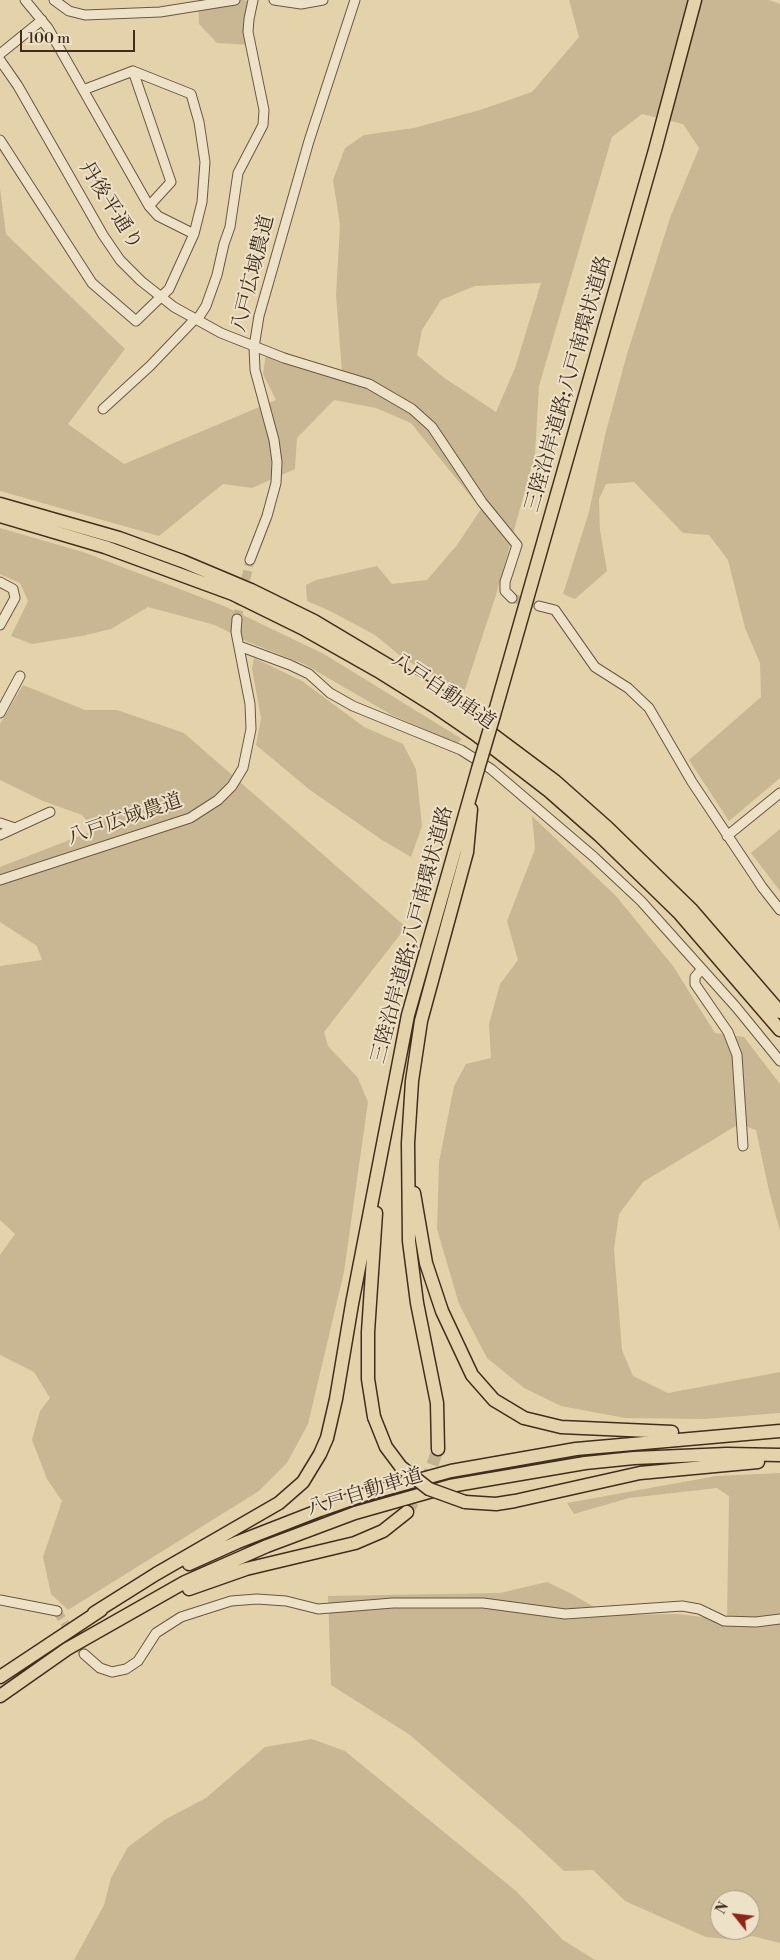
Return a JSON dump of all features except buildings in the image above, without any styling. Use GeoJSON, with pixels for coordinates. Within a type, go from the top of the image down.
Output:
{"type":"FeatureCollection","features":[{"type":"Feature","properties":{"kind":"highway","name":"三陸沿岸道路;八戸南環状道路"},"geometry":{"type":"LineString","coordinates":[[391,1102],[408,1015],[655,150],[695,0]]}},
{"type":"Feature","properties":{"kind":"highway","name":"八戸自動車道"},"geometry":{"type":"LineString","coordinates":[[0,504],[119,538],[182,560],[251,590],[322,626],[448,701],[555,781],[608,828],[690,909],[780,1012]]}},
{"type":"Feature","properties":{"kind":"highway","name":"八戸自動車道"},"geometry":{"type":"LineString","coordinates":[[0,516],[105,546],[233,594],[302,628],[438,708],[549,791],[599,835],[680,914],[780,1030]]}},
{"type":"Feature","properties":{"kind":"highway","name":"三陸沿岸道路;八戸南環状道路"},"geometry":{"type":"LineString","coordinates":[[410,1115],[415,1050],[420,1021],[467,852],[477,773]]}},
{"type":"Feature","properties":{"kind":"highway"},"geometry":{"type":"LineString","coordinates":[[391,1102],[377,1203],[368,1323],[368,1380],[374,1417],[386,1447],[401,1467],[429,1488],[465,1502],[496,1504],[596,1481],[658,1471],[718,1464],[780,1462]]}},
{"type":"Feature","properties":{"kind":"highway"},"geometry":{"type":"LineString","coordinates":[[94,1613],[148,1579],[279,1503],[303,1482],[312,1469],[327,1438],[331,1421],[391,1102]]}},
{"type":"Feature","properties":{"kind":"highway"},"geometry":{"type":"LineString","coordinates":[[410,1115],[412,1177],[426,1263],[442,1311],[462,1358],[472,1375],[494,1400],[524,1418],[576,1429],[650,1432],[777,1431]]}},
{"type":"Feature","properties":{"kind":"highway"},"geometry":{"type":"LineString","coordinates":[[410,1115],[407,1176],[409,1241],[417,1303],[437,1403],[438,1449]]}},
{"type":"Feature","properties":{"kind":"highway","name":"八戸自動車道"},"geometry":{"type":"LineString","coordinates":[[0,1677],[94,1613],[162,1578],[238,1542],[328,1507],[399,1484],[536,1454],[620,1444],[777,1431]]}},
{"type":"Feature","properties":{"kind":"highway","name":"八戸自動車道"},"geometry":{"type":"LineString","coordinates":[[0,1696],[67,1649],[185,1582],[267,1546],[355,1513],[450,1486],[540,1469],[634,1458],[727,1454],[780,1455]]}},
{"type":"Feature","properties":{"kind":"highway"},"geometry":{"type":"LineString","coordinates":[[107,1626],[176,1594],[224,1576],[355,1544],[383,1531],[406,1512]]}},
{"type":"Feature","properties":{"kind":"street"},"geometry":{"type":"LineString","coordinates":[[25,0],[42,20],[149,206],[158,216],[194,234]]}},
{"type":"Feature","properties":{"kind":"street"},"geometry":{"type":"LineString","coordinates":[[54,0],[69,11],[85,15],[160,12],[235,0]]}},
{"type":"Feature","properties":{"kind":"street"},"geometry":{"type":"LineString","coordinates":[[103,408],[150,366],[196,319],[206,306],[217,275],[230,227],[238,173],[263,125],[264,110],[248,32],[249,18],[254,0]]}},
{"type":"Feature","properties":{"kind":"street"},"geometry":{"type":"LineString","coordinates":[[274,0],[301,4],[323,0]]}},
{"type":"Feature","properties":{"kind":"street","name":"八戸広域農道"},"geometry":{"type":"LineString","coordinates":[[250,560],[267,516],[276,483],[277,462],[274,440],[255,370],[254,347],[269,275],[309,141],[355,0]]}},
{"type":"Feature","properties":{"kind":"street"},"geometry":{"type":"LineString","coordinates":[[0,54],[42,20]]}},
{"type":"Feature","properties":{"kind":"street","name":"丹後平通り"},"geometry":{"type":"LineString","coordinates":[[0,60],[18,86],[103,235],[120,260],[141,281],[162,298],[196,319],[254,347],[332,374],[369,384],[412,409],[432,427],[482,502],[517,545],[504,582],[505,591],[512,598]]}},
{"type":"Feature","properties":{"kind":"street"},"geometry":{"type":"LineString","coordinates":[[0,140],[7,148],[92,283],[136,321],[162,298],[188,251],[194,234],[202,202],[205,162],[199,122],[191,94],[133,72],[83,90]]}},
{"type":"Feature","properties":{"kind":"street"},"geometry":{"type":"LineString","coordinates":[[133,72],[172,182],[149,206]]}},
{"type":"Feature","properties":{"kind":"street"},"geometry":{"type":"LineString","coordinates":[[0,582],[13,589],[15,598],[0,625]]}},
{"type":"Feature","properties":{"kind":"street"},"geometry":{"type":"LineString","coordinates":[[539,606],[555,610],[594,667],[628,688],[648,708],[727,836],[780,910]]}},
{"type":"Feature","properties":{"kind":"street","name":"八戸広域農道"},"geometry":{"type":"LineString","coordinates":[[0,880],[190,818],[218,800],[232,786],[243,768],[252,729],[250,704],[236,632],[237,619]]}},
{"type":"Feature","properties":{"kind":"street"},"geometry":{"type":"LineString","coordinates":[[239,646],[290,664],[309,674],[330,693],[353,706],[461,750],[491,769],[594,857],[641,901],[780,1061]]}},
{"type":"Feature","properties":{"kind":"street"},"geometry":{"type":"LineString","coordinates":[[0,713],[20,676]]}},
{"type":"Feature","properties":{"kind":"street"},"geometry":{"type":"LineString","coordinates":[[727,836],[780,793]]}},
{"type":"Feature","properties":{"kind":"street"},"geometry":{"type":"LineString","coordinates":[[0,835],[50,812]]}},
{"type":"Feature","properties":{"kind":"street"},"geometry":{"type":"LineString","coordinates":[[0,824],[14,828]]}},
{"type":"Feature","properties":{"kind":"street"},"geometry":{"type":"LineString","coordinates":[[702,969],[695,977],[695,984],[728,1032],[737,1055],[743,1146]]}},
{"type":"Feature","properties":{"kind":"street"},"geometry":{"type":"LineString","coordinates":[[84,1654],[100,1668],[112,1672],[126,1670],[138,1661],[156,1633],[181,1617],[231,1601],[257,1599],[286,1601],[318,1608],[393,1603],[483,1603],[564,1614],[682,1606],[699,1609],[724,1620],[756,1622],[780,1620]]}},
{"type":"Feature","properties":{"kind":"street"},"geometry":{"type":"LineString","coordinates":[[0,1600],[57,1611]]}},
{"type":"Feature","properties":{"kind":"shaded area"},"geometry":{"type":"Polygon","coordinates":[[[198,0],[244,0],[255,6],[249,45],[217,43],[199,24],[198,0]]]}},
{"type":"Feature","properties":{"kind":"shaded area"},"geometry":{"type":"Polygon","coordinates":[[[569,0],[769,0],[780,4],[780,778],[729,821],[689,760],[761,697],[760,663],[745,628],[728,560],[709,535],[683,533],[634,482],[606,484],[599,499],[600,530],[607,571],[575,599],[563,594],[589,512],[605,435],[627,354],[670,218],[699,148],[683,124],[642,114],[612,137],[539,386],[535,455],[496,595],[464,692],[404,659],[375,635],[307,601],[306,585],[316,580],[377,566],[392,584],[427,580],[457,545],[481,509],[411,423],[376,408],[334,400],[297,438],[295,469],[252,488],[223,484],[159,536],[0,491],[0,188],[6,234],[125,349],[68,424],[124,464],[276,400],[263,374],[267,346],[342,372],[336,295],[340,225],[333,180],[345,148],[364,135],[414,128],[480,110],[532,92],[579,37],[569,0]],[[541,283],[475,286],[441,300],[422,330],[417,355],[443,377],[496,412],[515,368],[541,283]]]}},
{"type":"Feature","properties":{"kind":"shaded area"},"geometry":{"type":"Polygon","coordinates":[[[0,528],[83,552],[224,606],[324,654],[462,739],[457,744],[392,715],[304,664],[248,642],[215,625],[148,607],[111,629],[82,636],[32,644],[11,636],[28,601],[20,583],[0,574],[0,528]]]}},
{"type":"Feature","properties":{"kind":"shaded area"},"geometry":{"type":"Polygon","coordinates":[[[254,658],[302,681],[364,727],[403,744],[416,769],[422,826],[411,857],[382,840],[310,790],[256,745],[261,718],[252,669],[254,658]]]}},
{"type":"Feature","properties":{"kind":"shaded area"},"geometry":{"type":"Polygon","coordinates":[[[23,685],[85,710],[117,710],[184,733],[406,927],[324,1032],[328,1046],[358,1078],[368,1102],[344,1272],[308,1424],[287,1463],[259,1491],[68,1610],[51,1594],[43,1557],[62,1501],[47,1479],[32,1440],[40,1411],[50,1398],[34,1372],[0,1355],[0,1255],[15,1234],[0,1220],[0,966],[42,960],[37,946],[0,922],[0,867],[95,830],[82,815],[43,801],[0,780],[0,724],[23,685]]]}},
{"type":"Feature","properties":{"kind":"shaded area"},"geometry":{"type":"Polygon","coordinates":[[[532,816],[616,896],[673,966],[715,1033],[744,1037],[780,1084],[780,1231],[756,1130],[739,1124],[643,1182],[619,1214],[614,1249],[622,1350],[633,1376],[668,1393],[780,1372],[780,1413],[705,1419],[625,1418],[561,1406],[524,1388],[487,1358],[459,1304],[437,1229],[439,1162],[454,1086],[466,1064],[491,1058],[489,1024],[500,984],[518,960],[507,921],[535,849],[532,816]]]}},
{"type":"Feature","properties":{"kind":"shaded area"},"geometry":{"type":"Polygon","coordinates":[[[780,829],[780,891],[751,853],[780,829]]]}},
{"type":"Feature","properties":{"kind":"shaded area"},"geometry":{"type":"Polygon","coordinates":[[[780,1473],[780,1943],[760,1938],[760,1890],[710,1890],[710,1937],[706,1937],[625,1901],[593,1870],[564,1871],[521,1831],[410,1735],[331,1685],[328,1596],[500,1593],[547,1582],[608,1615],[678,1614],[727,1620],[729,1496],[717,1488],[629,1498],[574,1514],[567,1503],[716,1476],[780,1473]]]}},
{"type":"Feature","properties":{"kind":"shaded area"},"geometry":{"type":"Polygon","coordinates":[[[312,1739],[345,1751],[516,1891],[563,1940],[595,1960],[74,1960],[104,1905],[111,1878],[128,1847],[166,1819],[206,1798],[265,1747],[312,1739]]]}},
{"type":"Feature","properties":{"kind":"tunnel"},"geometry":{"type":"LineString","coordinates":[[237,619],[250,560]]}},
{"type":"Feature","properties":{"kind":"tunnel"},"geometry":{"type":"LineString","coordinates":[[512,598],[539,606]]}},
{"type":"Feature","properties":{"kind":"tunnel"},"geometry":{"type":"LineString","coordinates":[[407,1512],[427,1480],[438,1449]]}},
{"type":"Feature","properties":{"kind":"tunnel"},"geometry":{"type":"LineString","coordinates":[[57,1611],[84,1654]]}}]}
